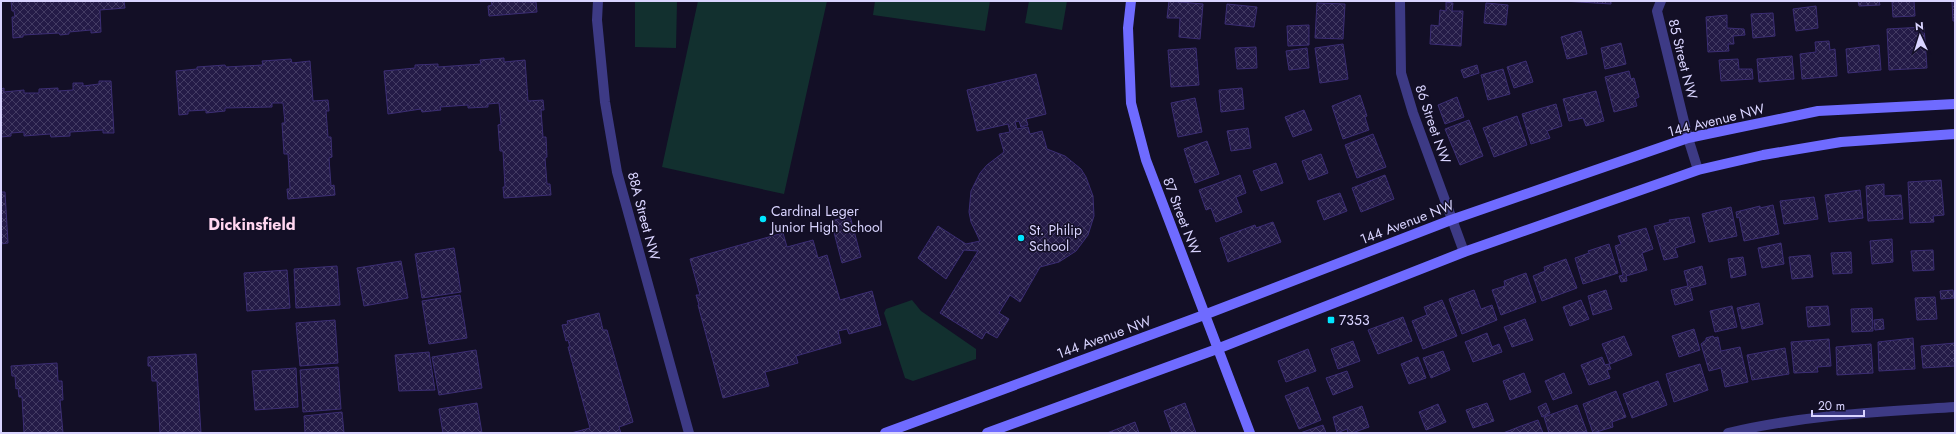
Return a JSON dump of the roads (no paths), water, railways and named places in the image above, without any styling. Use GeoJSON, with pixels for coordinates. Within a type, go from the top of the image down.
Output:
{"type":"FeatureCollection","features":[{"type":"Feature","properties":{"kind":"street","name":"88A Street NW"},"geometry":{"type":"LineString","coordinates":[[598,1],[597,20],[605,102],[617,172],[688,433]]}},
{"type":"Feature","properties":{"kind":"street","name":"87 Street NW"},"geometry":{"type":"LineString","coordinates":[[1132,1],[1128,28],[1131,103],[1146,160],[1250,433]]}},
{"type":"Feature","properties":{"kind":"street","name":"86 Street NW"},"geometry":{"type":"LineString","coordinates":[[1400,1],[1401,73],[1412,113],[1464,252]]}},
{"type":"Feature","properties":{"kind":"street","name":"85 Street NW"},"geometry":{"type":"LineString","coordinates":[[1661,1],[1658,12],[1688,138],[1698,170]]}},
{"type":"Feature","properties":{"kind":"street","name":"144 Avenue NW"},"geometry":{"type":"LineString","coordinates":[[885,433],[1204,315],[1451,220],[1688,138],[1818,110],[1955,104]]}},
{"type":"Feature","properties":{"kind":"street"},"geometry":{"type":"LineString","coordinates":[[987,433],[1217,349],[1464,252],[1698,170],[1763,155],[1841,142],[1955,134]]}},
{"type":"Feature","properties":{"kind":"street"},"geometry":{"type":"LineString","coordinates":[[1728,433],[1769,423],[1839,414],[1955,407]]}},
{"type":"Feature","properties":{"kind":"place","name":"Cardinal Leger Junior High School"},"geometry":{"type":"Point","coordinates":[763,219]}},
{"type":"Feature","properties":{"kind":"place","name":"St. Philip School"},"geometry":{"type":"Point","coordinates":[1021,238]}},
{"type":"Feature","properties":{"kind":"place","name":"7353"},"geometry":{"type":"Point","coordinates":[1331,320]}},
{"type":"Feature","properties":{"kind":"district","name":"Dickinsfield"},"geometry":{"type":"Point","coordinates":[252,224]}}]}
